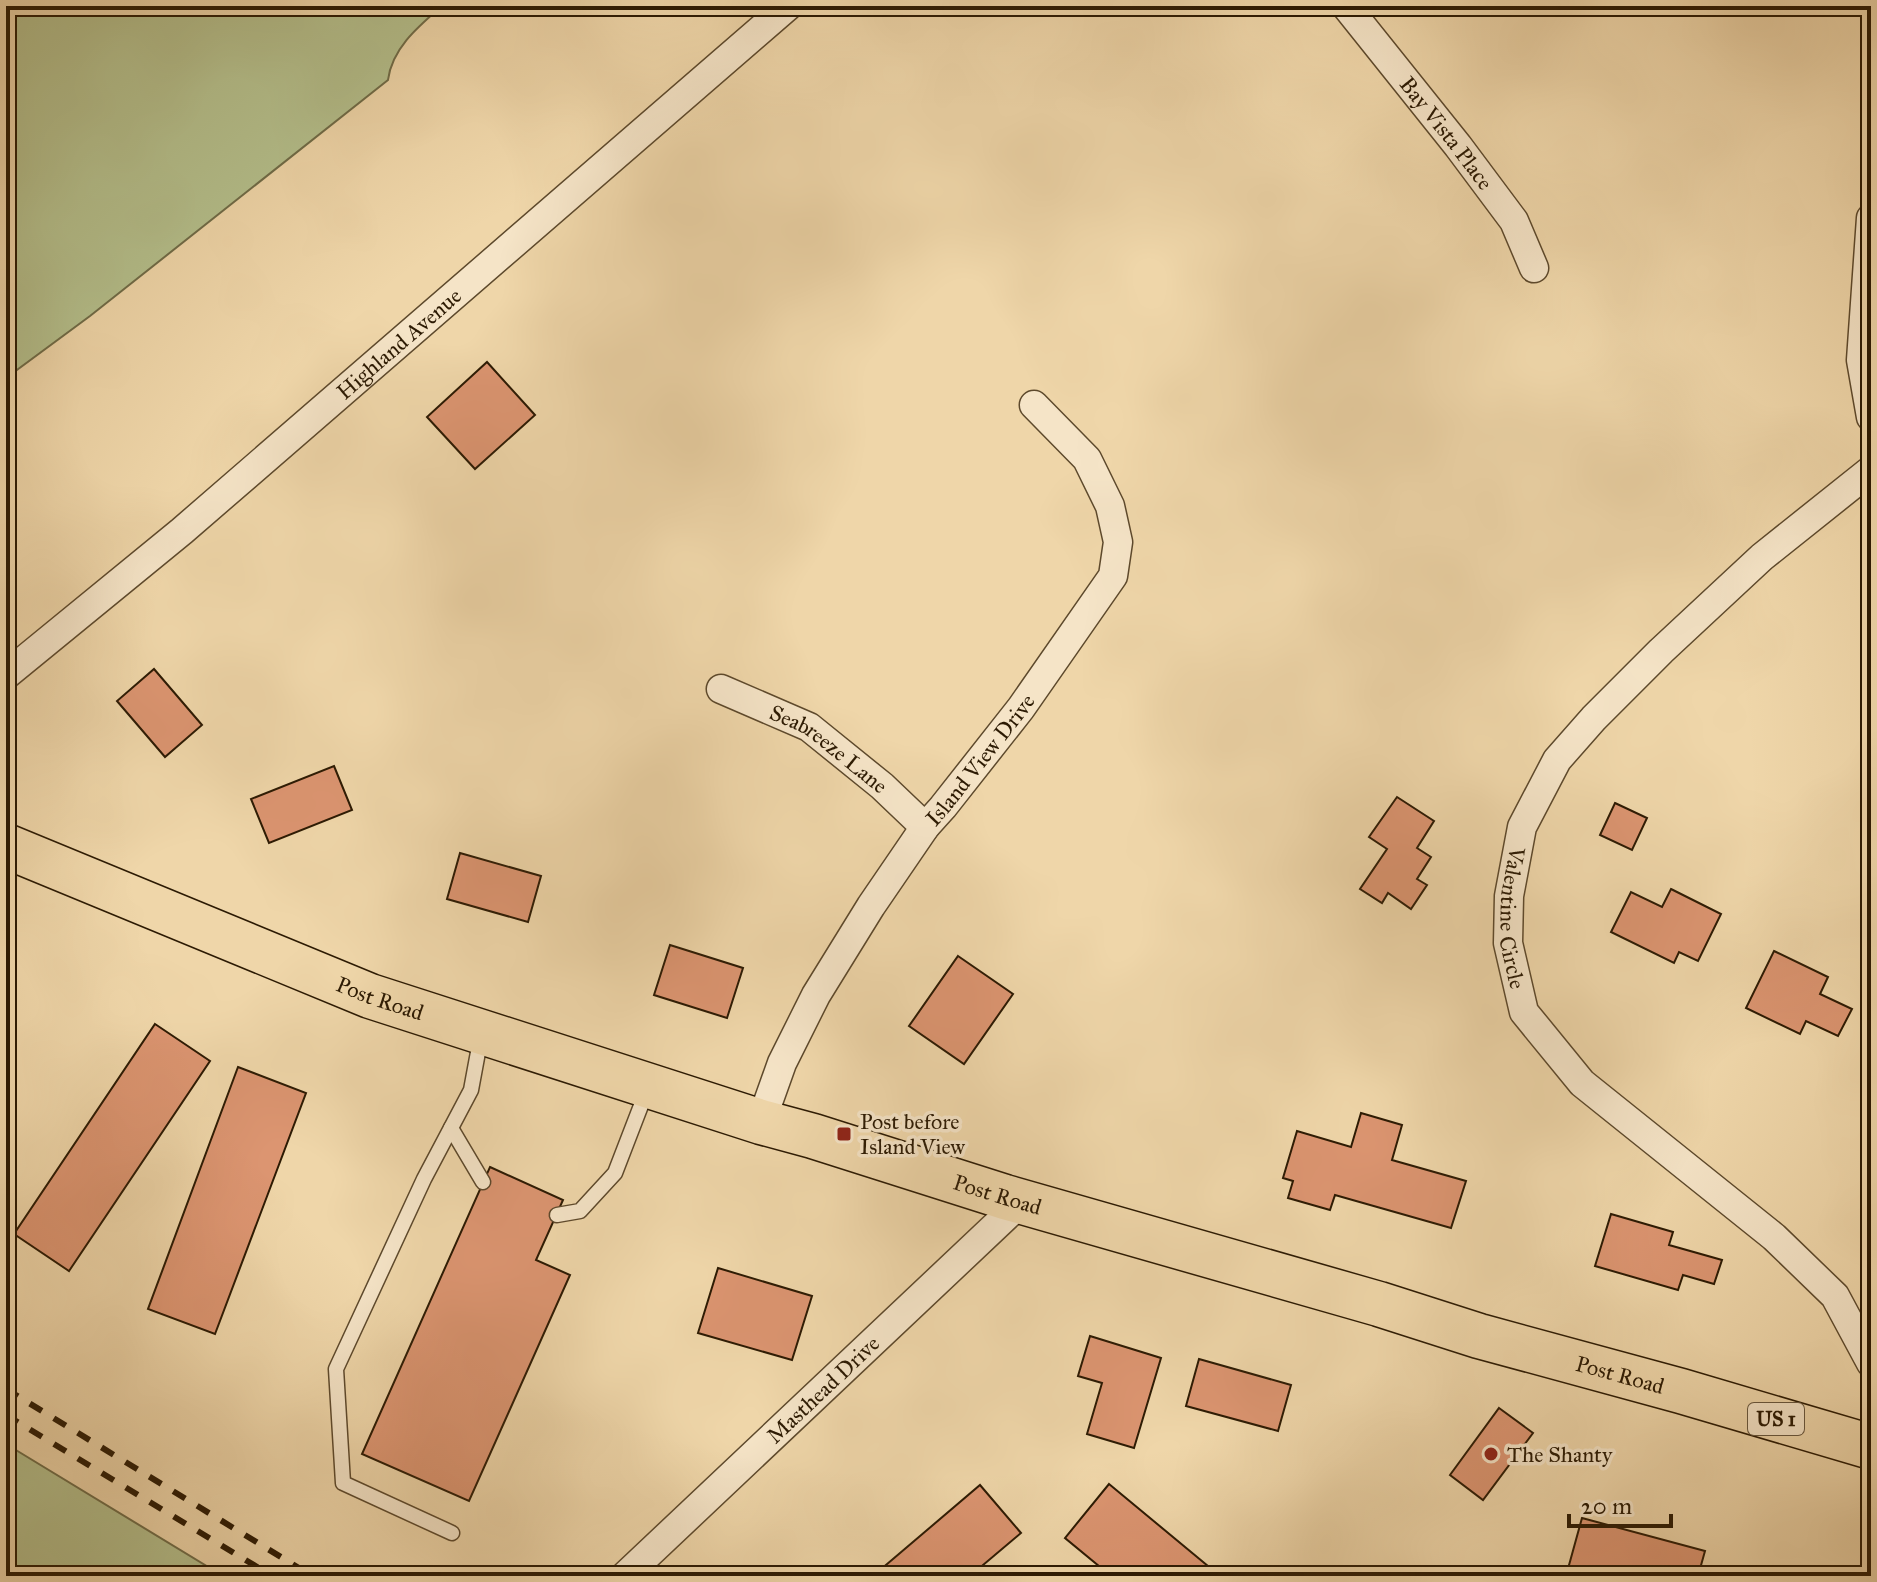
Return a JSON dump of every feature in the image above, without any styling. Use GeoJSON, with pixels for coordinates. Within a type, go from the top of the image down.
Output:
{"type":"FeatureCollection","features":[{"type":"Feature","properties":{"kind":"main road","name":"Post Road"},"geometry":{"type":"LineString","coordinates":[[6,846],[370,996],[649,1086],[1021,1202],[1871,1447]]}},
{"type":"Feature","properties":{"kind":"street","name":"Highland Avenue"},"geometry":{"type":"LineString","coordinates":[[6,675],[194,521],[788,6]]}},
{"type":"Feature","properties":{"kind":"street","name":"Bay Vista Place"},"geometry":{"type":"LineString","coordinates":[[1346,6],[1514,221],[1534,268]]}},
{"type":"Feature","properties":{"kind":"street"},"geometry":{"type":"LineString","coordinates":[[1871,218],[1861,360],[1871,417]]}},
{"type":"Feature","properties":{"kind":"street","name":"Island View Drive"},"geometry":{"type":"LineString","coordinates":[[761,1122],[782,1063],[816,995],[871,906],[925,827],[1021,708],[1113,576],[1118,542],[1110,506],[1087,459],[1034,405]]}},
{"type":"Feature","properties":{"kind":"street","name":"Valentine Circle"},"geometry":{"type":"LineString","coordinates":[[1871,470],[1762,557],[1661,651],[1557,760],[1522,827],[1509,896],[1508,943],[1524,1012],[1582,1083],[1774,1237],[1835,1296],[1871,1363]]}},
{"type":"Feature","properties":{"kind":"street","name":"Seabreeze Lane"},"geometry":{"type":"LineString","coordinates":[[721,689],[809,727],[882,786],[925,827]]}},
{"type":"Feature","properties":{"kind":"street","name":"Masthead Drive"},"geometry":{"type":"LineString","coordinates":[[625,1576],[1021,1202]]}},
{"type":"Feature","properties":{"kind":"lane"},"geometry":{"type":"LineString","coordinates":[[452,1533],[343,1483],[336,1369],[424,1179],[471,1090],[482,1032]]}},
{"type":"Feature","properties":{"kind":"lane"},"geometry":{"type":"LineString","coordinates":[[557,1215],[580,1211],[615,1173],[649,1086]]}},
{"type":"Feature","properties":{"kind":"lane"},"geometry":{"type":"LineString","coordinates":[[451,1128],[483,1182]]}},
{"type":"Feature","properties":{"kind":"green space"},"geometry":{"type":"Polygon","coordinates":[[[6,6],[442,6],[401,48],[388,80],[90,316],[6,378],[6,6]]]}},
{"type":"Feature","properties":{"kind":"green space"},"geometry":{"type":"Polygon","coordinates":[[[6,1444],[223,1576],[6,1576],[6,1444]]]}},
{"type":"Feature","properties":{"kind":"building"},"geometry":{"type":"Polygon","coordinates":[[[487,362],[535,415],[475,469],[427,417],[487,362]]]}},
{"type":"Feature","properties":{"kind":"building"},"geometry":{"type":"Polygon","coordinates":[[[154,669],[202,725],[165,757],[117,701],[154,669]]]}},
{"type":"Feature","properties":{"kind":"building"},"geometry":{"type":"Polygon","coordinates":[[[334,766],[352,810],[269,843],[251,799],[334,766]]]}},
{"type":"Feature","properties":{"kind":"building"},"geometry":{"type":"Polygon","coordinates":[[[1397,797],[1434,821],[1417,848],[1431,857],[1417,879],[1427,885],[1411,909],[1388,893],[1382,903],[1360,889],[1387,849],[1369,837],[1397,797]]]}},
{"type":"Feature","properties":{"kind":"building"},"geometry":{"type":"Polygon","coordinates":[[[1615,803],[1647,818],[1632,850],[1600,835],[1615,803]]]}},
{"type":"Feature","properties":{"kind":"building"},"geometry":{"type":"Polygon","coordinates":[[[460,853],[541,876],[528,922],[447,899],[460,853]]]}},
{"type":"Feature","properties":{"kind":"building"},"geometry":{"type":"Polygon","coordinates":[[[1671,889],[1721,914],[1698,961],[1679,952],[1674,963],[1611,932],[1631,892],[1662,907],[1671,889]]]}},
{"type":"Feature","properties":{"kind":"building"},"geometry":{"type":"Polygon","coordinates":[[[670,945],[743,968],[727,1018],[654,995],[670,945]]]}},
{"type":"Feature","properties":{"kind":"building"},"geometry":{"type":"Polygon","coordinates":[[[1774,951],[1828,977],[1820,994],[1852,1009],[1838,1036],[1806,1021],[1800,1034],[1746,1008],[1774,951]]]}},
{"type":"Feature","properties":{"kind":"building"},"geometry":{"type":"Polygon","coordinates":[[[958,956],[1013,994],[964,1064],[909,1026],[958,956]]]}},
{"type":"Feature","properties":{"kind":"building"},"geometry":{"type":"Polygon","coordinates":[[[155,1024],[210,1061],[69,1271],[14,1234],[155,1024]]]}},
{"type":"Feature","properties":{"kind":"building"},"geometry":{"type":"Polygon","coordinates":[[[238,1067],[306,1093],[215,1334],[148,1309],[238,1067]]]}},
{"type":"Feature","properties":{"kind":"building"},"geometry":{"type":"Polygon","coordinates":[[[1361,1113],[1402,1125],[1392,1160],[1466,1181],[1451,1228],[1335,1195],[1330,1210],[1288,1198],[1293,1181],[1283,1178],[1297,1131],[1351,1147],[1361,1113]]]}},
{"type":"Feature","properties":{"kind":"building"},"geometry":{"type":"Polygon","coordinates":[[[490,1167],[563,1200],[536,1260],[570,1275],[469,1501],[362,1454],[490,1167]]]}},
{"type":"Feature","properties":{"kind":"building"},"geometry":{"type":"Polygon","coordinates":[[[1611,1214],[1673,1232],[1669,1245],[1722,1260],[1714,1284],[1683,1275],[1678,1290],[1595,1266],[1611,1214]]]}},
{"type":"Feature","properties":{"kind":"building"},"geometry":{"type":"Polygon","coordinates":[[[718,1268],[812,1296],[792,1360],[698,1333],[718,1268]]]}},
{"type":"Feature","properties":{"kind":"building"},"geometry":{"type":"Polygon","coordinates":[[[1090,1336],[1161,1358],[1134,1448],[1087,1434],[1102,1383],[1078,1376],[1090,1336]]]}},
{"type":"Feature","properties":{"kind":"building"},"geometry":{"type":"Polygon","coordinates":[[[1199,1359],[1291,1385],[1278,1431],[1186,1406],[1199,1359]]]}},
{"type":"Feature","properties":{"kind":"building","name":"The Shanty"},"geometry":{"type":"Polygon","coordinates":[[[1499,1408],[1533,1433],[1483,1500],[1450,1475],[1499,1408]]]}},
{"type":"Feature","properties":{"kind":"building"},"geometry":{"type":"Polygon","coordinates":[[[1109,1484],[1220,1576],[1111,1576],[1065,1538],[1109,1484]]]}},
{"type":"Feature","properties":{"kind":"building"},"geometry":{"type":"Polygon","coordinates":[[[980,1485],[1021,1533],[970,1576],[873,1576],[980,1485]]]}},
{"type":"Feature","properties":{"kind":"building"},"geometry":{"type":"Polygon","coordinates":[[[1582,1518],[1705,1551],[1698,1576],[1566,1576],[1582,1518]]]}},
{"type":"Feature","properties":{"kind":"railway"},"geometry":{"type":"LineString","coordinates":[[6,1389],[312,1576]]}},
{"type":"Feature","properties":{"kind":"railway"},"geometry":{"type":"LineString","coordinates":[[6,1415],[272,1576]]}},
{"type":"Feature","properties":{"kind":"place","name":"Post before Island View"},"geometry":{"type":"Point","coordinates":[844,1134]}},
{"type":"Feature","properties":{"kind":"place","name":"The Shanty"},"geometry":{"type":"Point","coordinates":[1491,1454]}}]}
